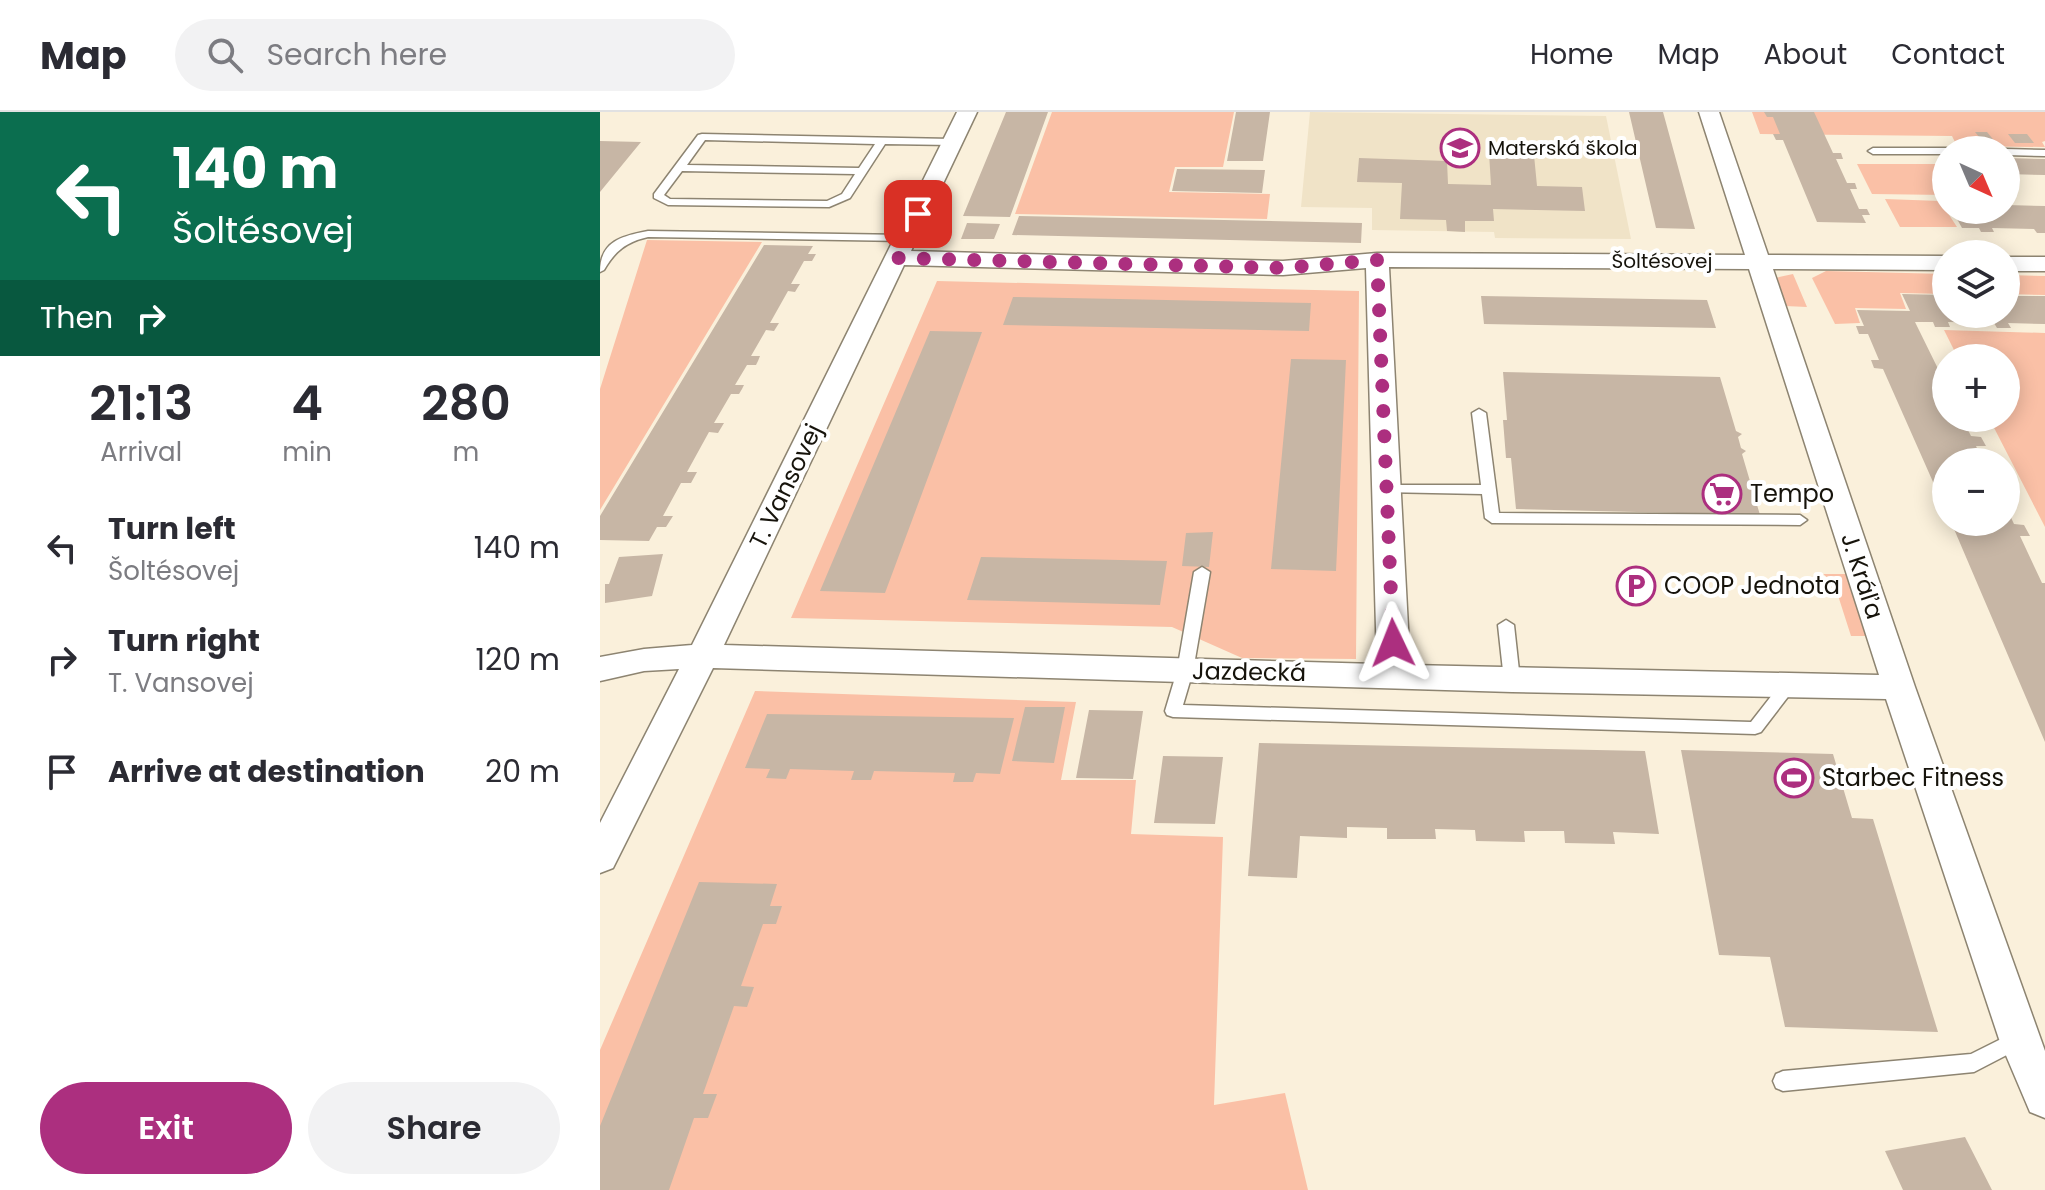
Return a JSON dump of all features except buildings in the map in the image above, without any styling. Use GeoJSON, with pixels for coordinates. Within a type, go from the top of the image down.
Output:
{"type":"FeatureCollection","features":[{"type":"Feature","properties":{"kind":"street","name":"T. Vansovej"},"geometry":{"type":"LineString","coordinates":[[600,858],[703,656],[967,112]]}},
{"type":"Feature","properties":{"kind":"street","name":"J. Kráľa"},"geometry":{"type":"LineString","coordinates":[[1709,112],[1899,687],[2032,1036],[2045,1098]]}},
{"type":"Feature","properties":{"kind":"street","name":"Šoltésovej"},"geometry":{"type":"LineString","coordinates":[[902,248],[1283,268],[1377,260],[1932,263]]}},
{"type":"Feature","properties":{"kind":"street"},"geometry":{"type":"LineString","coordinates":[[1377,260],[1394,675]]}},
{"type":"Feature","properties":{"kind":"street"},"geometry":{"type":"LineString","coordinates":[[2020,264],[2045,264]]}},
{"type":"Feature","properties":{"kind":"street","name":"Jazdecká"},"geometry":{"type":"LineString","coordinates":[[600,669],[644,660],[703,656],[1512,680],[1899,687]]}},
{"type":"Feature","properties":{"kind":"lane"},"geometry":{"type":"LineString","coordinates":[[882,140],[846,196],[829,204],[662,200],[658,196],[702,137],[882,140],[952,142]]}},
{"type":"Feature","properties":{"kind":"lane"},"geometry":{"type":"LineString","coordinates":[[1873,151],[1932,151]]}},
{"type":"Feature","properties":{"kind":"lane"},"geometry":{"type":"LineString","coordinates":[[2020,152],[2045,153]]}},
{"type":"Feature","properties":{"kind":"lane"},"geometry":{"type":"LineString","coordinates":[[679,168],[863,171]]}},
{"type":"Feature","properties":{"kind":"lane"},"geometry":{"type":"LineString","coordinates":[[600,268],[604,256],[619,242],[648,234],[902,248]]}},
{"type":"Feature","properties":{"kind":"lane"},"geometry":{"type":"LineString","coordinates":[[1479,413],[1492,518],[1800,520]]}},
{"type":"Feature","properties":{"kind":"lane"},"geometry":{"type":"LineString","coordinates":[[1387,489],[1489,490]]}},
{"type":"Feature","properties":{"kind":"lane"},"geometry":{"type":"LineString","coordinates":[[1202,572],[1185,671],[1173,711],[1755,728],[1789,685]]}},
{"type":"Feature","properties":{"kind":"lane"},"geometry":{"type":"LineString","coordinates":[[1506,625],[1512,680]]}},
{"type":"Feature","properties":{"kind":"lane"},"geometry":{"type":"LineString","coordinates":[[1783,1081],[1974,1063],[2032,1036]]}},
{"type":"Feature","properties":{"kind":"shaded area"},"geometry":{"type":"Polygon","coordinates":[[[1052,112],[1234,112],[1223,167],[1175,167],[1169,192],[1270,194],[1267,219],[1015,214],[1052,112]]]}},
{"type":"Feature","properties":{"kind":"shaded area","name":"Materská škola"},"geometry":{"type":"Polygon","coordinates":[[[1310,112],[1606,116],[1631,239],[1495,238],[1494,232],[1372,230],[1372,208],[1301,207],[1310,112]]]}},
{"type":"Feature","properties":{"kind":"shaded area"},"geometry":{"type":"Polygon","coordinates":[[[1752,112],[2045,112],[2045,141],[2042,142],[2045,147],[2020,147],[2020,136],[1760,134],[1752,112]]]}},
{"type":"Feature","properties":{"kind":"shaded area"},"geometry":{"type":"Polygon","coordinates":[[[1857,164],[1932,164],[1932,195],[1872,194],[1857,164]]]}},
{"type":"Feature","properties":{"kind":"shaded area"},"geometry":{"type":"Polygon","coordinates":[[[1885,199],[1932,201],[1932,224],[1955,224],[1957,227],[1900,227],[1885,199]]]}},
{"type":"Feature","properties":{"kind":"shaded area"},"geometry":{"type":"Polygon","coordinates":[[[647,240],[762,242],[600,510],[600,389],[647,240]]]}},
{"type":"Feature","properties":{"kind":"shaded area"},"geometry":{"type":"Polygon","coordinates":[[[1826,271],[1932,274],[1932,294],[1900,293],[1906,309],[1855,308],[1860,323],[1835,324],[1812,278],[1826,271]]]}},
{"type":"Feature","properties":{"kind":"shaded area"},"geometry":{"type":"Polygon","coordinates":[[[1793,274],[1807,307],[1785,306],[1775,278],[1793,274]]]}},
{"type":"Feature","properties":{"kind":"shaded area"},"geometry":{"type":"Polygon","coordinates":[[[2020,275],[2045,276],[2045,295],[2020,294],[2020,275]]]}},
{"type":"Feature","properties":{"kind":"shaded area"},"geometry":{"type":"Polygon","coordinates":[[[937,281],[1359,291],[1356,659],[1242,658],[1172,627],[791,618],[937,281]]]}},
{"type":"Feature","properties":{"kind":"shaded area"},"geometry":{"type":"Polygon","coordinates":[[[1944,330],[2045,333],[2045,527],[2020,478],[2020,448],[2004,448],[1996,432],[2020,432],[2020,344],[1951,344],[1944,330]]]}},
{"type":"Feature","properties":{"kind":"shaded area"},"geometry":{"type":"Polygon","coordinates":[[[1823,574],[1848,574],[1869,636],[1851,636],[1834,583],[1823,574]]]}},
{"type":"Feature","properties":{"kind":"shaded area"},"geometry":{"type":"Polygon","coordinates":[[[755,691],[1076,702],[1061,780],[1136,780],[1131,834],[1223,837],[1214,1105],[1285,1093],[1308,1190],[600,1190],[600,1050],[755,691]]]}},
{"type":"Feature","properties":{"kind":"place","name":"Materská škola"},"geometry":{"type":"Point","coordinates":[1460,148]}},
{"type":"Feature","properties":{"kind":"place","name":"Tempo"},"geometry":{"type":"Point","coordinates":[1722,494]}},
{"type":"Feature","properties":{"kind":"place","name":"COOP Jednota"},"geometry":{"type":"Point","coordinates":[1636,586]}},
{"type":"Feature","properties":{"kind":"place","name":"Starbec Fitness"},"geometry":{"type":"Point","coordinates":[1794,778]}},
{"type":"Feature","properties":{"kind":"route"},"geometry":{"type":"LineString","coordinates":[[918,214],[897,258],[1283,268],[1377,260],[1393,643]]}}]}
